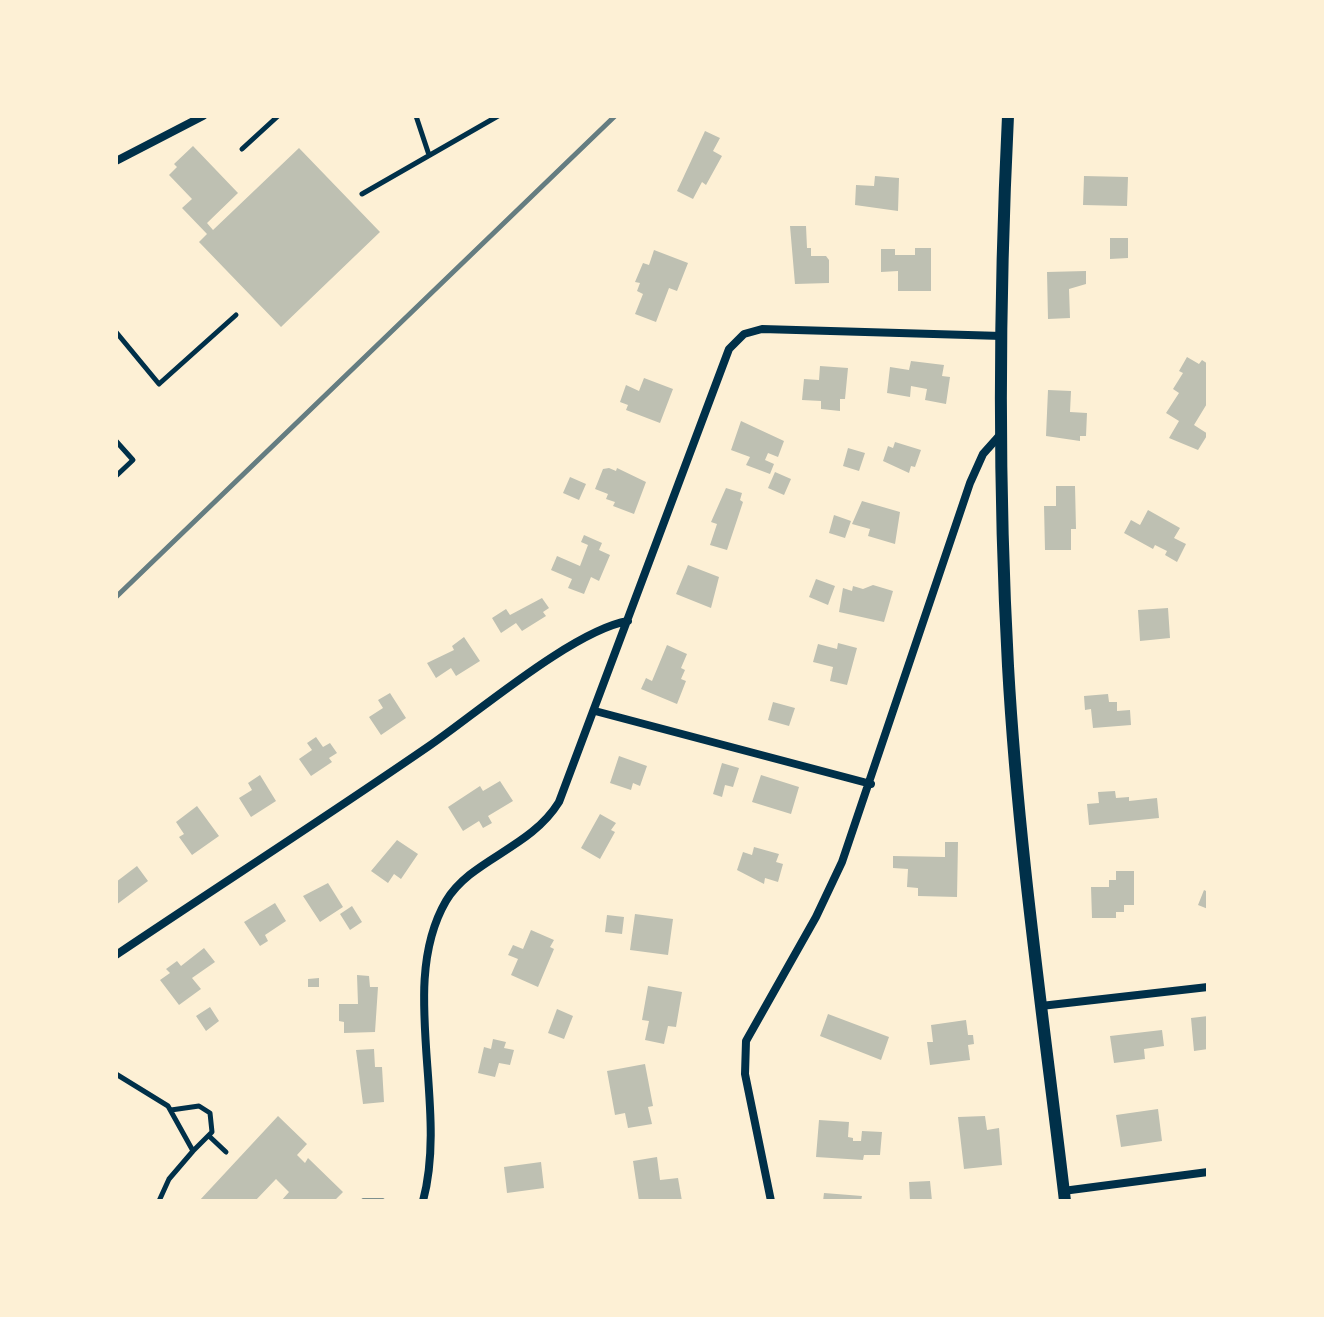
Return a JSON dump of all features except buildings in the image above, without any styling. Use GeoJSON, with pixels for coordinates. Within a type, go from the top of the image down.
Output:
{"type":"FeatureCollection","features":[{"type":"Feature","properties":{"kind":"street"},"geometry":{"type":"LineString","coordinates":[[116,161],[203,116]]}},
{"type":"Feature","properties":{"kind":"street"},"geometry":{"type":"LineString","coordinates":[[1008,116],[1000,435],[1010,695],[1041,1006],[1064,1196],[1208,1172]]}},
{"type":"Feature","properties":{"kind":"street"},"geometry":{"type":"LineString","coordinates":[[423,1201],[433,1132],[425,975],[432,932],[457,886],[526,840],[554,811],[568,784],[723,362],[739,337],[762,329],[1002,336]]}},
{"type":"Feature","properties":{"kind":"street"},"geometry":{"type":"LineString","coordinates":[[771,1201],[745,1074],[746,1041],[830,890],[871,784],[970,483],[983,454],[1000,435]]}},
{"type":"Feature","properties":{"kind":"street"},"geometry":{"type":"LineString","coordinates":[[116,955],[424,749],[534,671],[600,629],[628,621]]}},
{"type":"Feature","properties":{"kind":"street"},"geometry":{"type":"LineString","coordinates":[[595,711],[871,784]]}},
{"type":"Feature","properties":{"kind":"street"},"geometry":{"type":"LineString","coordinates":[[1041,1006],[1208,987]]}},
{"type":"Feature","properties":{"kind":"lane"},"geometry":{"type":"LineString","coordinates":[[242,149],[278,116]]}},
{"type":"Feature","properties":{"kind":"lane"},"geometry":{"type":"LineString","coordinates":[[416,116],[429,155]]}},
{"type":"Feature","properties":{"kind":"lane"},"geometry":{"type":"LineString","coordinates":[[362,194],[498,116]]}},
{"type":"Feature","properties":{"kind":"lane"},"geometry":{"type":"LineString","coordinates":[[116,332],[159,384],[236,315]]}},
{"type":"Feature","properties":{"kind":"lane"},"geometry":{"type":"LineString","coordinates":[[116,441],[133,460],[116,476]]}},
{"type":"Feature","properties":{"kind":"lane"},"geometry":{"type":"LineString","coordinates":[[116,1074],[171,1110],[193,1151]]}},
{"type":"Feature","properties":{"kind":"lane"},"geometry":{"type":"LineString","coordinates":[[159,1201],[169,1179],[209,1136],[212,1118],[204,1107],[171,1110]]}},
{"type":"Feature","properties":{"kind":"lane"},"geometry":{"type":"LineString","coordinates":[[209,1136],[226,1152]]}},
{"type":"Feature","properties":{"kind":"lane"},"geometry":{"type":"LineString","coordinates":[[363,1201],[383,1201]]}},
{"type":"Feature","properties":{"kind":"railway"},"geometry":{"type":"LineString","coordinates":[[116,597],[615,116]]}}]}
